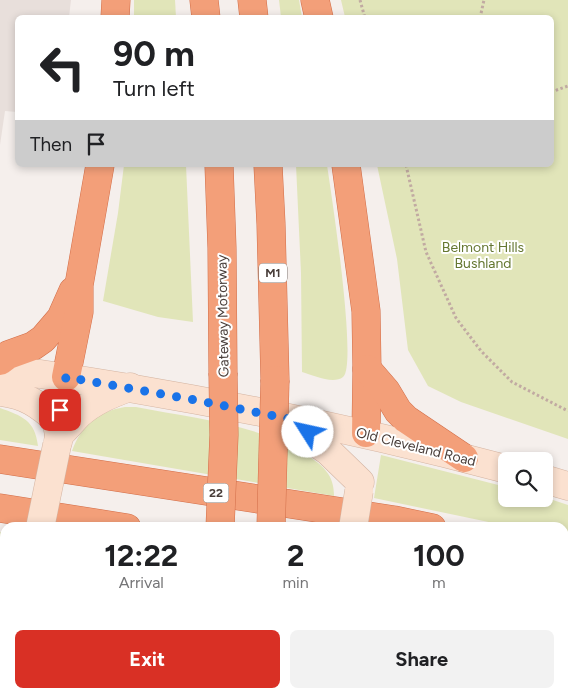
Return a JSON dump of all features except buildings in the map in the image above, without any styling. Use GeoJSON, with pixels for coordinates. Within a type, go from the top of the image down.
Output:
{"type":"FeatureCollection","features":[{"type":"Feature","properties":{"kind":"highway"},"geometry":{"type":"LineString","coordinates":[[116,0],[116,15]]}},
{"type":"Feature","properties":{"kind":"highway"},"geometry":{"type":"LineString","coordinates":[[204,0],[206,15]]}},
{"type":"Feature","properties":{"kind":"highway"},"geometry":{"type":"LineString","coordinates":[[252,0],[254,15]]}},
{"type":"Feature","properties":{"kind":"highway"},"geometry":{"type":"LineString","coordinates":[[315,0],[318,15]]}},
{"type":"Feature","properties":{"kind":"highway"},"geometry":{"type":"LineString","coordinates":[[66,377],[79,312],[79,285],[100,167]]}},
{"type":"Feature","properties":{"kind":"highway","name":"Gateway Motorway"},"geometry":{"type":"LineString","coordinates":[[218,167],[222,248],[224,373],[224,435],[220,522]]}},
{"type":"Feature","properties":{"kind":"highway","name":"M1"},"geometry":{"type":"LineString","coordinates":[[268,167],[275,380],[271,522]]}},
{"type":"Feature","properties":{"kind":"highway"},"geometry":{"type":"LineString","coordinates":[[346,167],[366,311],[366,433]]}},
{"type":"Feature","properties":{"kind":"highway"},"geometry":{"type":"LineString","coordinates":[[0,361],[32,346],[53,329],[62,318],[72,292],[79,285]]}},
{"type":"Feature","properties":{"kind":"highway"},"geometry":{"type":"LineString","coordinates":[[367,368],[406,419],[464,458]]}},
{"type":"Feature","properties":{"kind":"highway","name":"22"},"geometry":{"type":"LineString","coordinates":[[0,460],[404,522]]}},
{"type":"Feature","properties":{"kind":"highway"},"geometry":{"type":"LineString","coordinates":[[0,508],[88,522]]}},
{"type":"Feature","properties":{"kind":"main road","name":"Old Cleveland Road"},"geometry":{"type":"LineString","coordinates":[[0,368],[130,388],[366,433],[498,467]]}},
{"type":"Feature","properties":{"kind":"main road"},"geometry":{"type":"LineString","coordinates":[[41,522],[58,434],[66,377]]}},
{"type":"Feature","properties":{"kind":"main road"},"geometry":{"type":"LineString","coordinates":[[58,434],[90,405],[114,392],[130,388]]}},
{"type":"Feature","properties":{"kind":"main road"},"geometry":{"type":"LineString","coordinates":[[0,392],[15,394],[34,401],[58,434]]}},
{"type":"Feature","properties":{"kind":"main road"},"geometry":{"type":"LineString","coordinates":[[300,421],[315,442],[328,451],[359,487]]}},
{"type":"Feature","properties":{"kind":"main road"},"geometry":{"type":"LineString","coordinates":[[354,522],[366,433]]}},
{"type":"Feature","properties":{"kind":"main road"},"geometry":{"type":"LineString","coordinates":[[553,482],[568,486]]}},
{"type":"Feature","properties":{"kind":"path"},"geometry":{"type":"LineString","coordinates":[[360,0],[364,15]]}},
{"type":"Feature","properties":{"kind":"path"},"geometry":{"type":"LineString","coordinates":[[481,15],[484,0]]}},
{"type":"Feature","properties":{"kind":"path"},"geometry":{"type":"LineString","coordinates":[[554,91],[568,86]]}},
{"type":"Feature","properties":{"kind":"path"},"geometry":{"type":"LineString","coordinates":[[406,167],[426,252],[456,318],[481,352],[512,382],[568,411]]}},
{"type":"Feature","properties":{"kind":"shaded area"},"geometry":{"type":"Polygon","coordinates":[[[0,0],[71,0],[69,15],[15,15],[15,112],[5,111],[0,145],[0,0]]]}},
{"type":"Feature","properties":{"kind":"green space"},"geometry":{"type":"Polygon","coordinates":[[[134,0],[175,0],[176,15],[134,15],[134,0]]]}},
{"type":"Feature","properties":{"kind":"green space"},"geometry":{"type":"Polygon","coordinates":[[[279,0],[299,0],[302,15],[281,15],[279,0]]]}},
{"type":"Feature","properties":{"kind":"green space","name":"Belmont Hills Bushland"},"geometry":{"type":"Polygon","coordinates":[[[341,0],[568,0],[568,439],[461,402],[428,386],[408,350],[397,259],[377,167],[554,167],[554,15],[345,15],[341,0]]]}},
{"type":"Feature","properties":{"kind":"green space"},"geometry":{"type":"Polygon","coordinates":[[[124,167],[186,167],[193,322],[158,317],[103,301],[124,167]]]}},
{"type":"Feature","properties":{"kind":"green space"},"geometry":{"type":"Polygon","coordinates":[[[296,167],[327,167],[346,312],[347,366],[343,377],[339,379],[323,379],[302,372],[301,273],[296,167]]]}},
{"type":"Feature","properties":{"kind":"green space"},"geometry":{"type":"Polygon","coordinates":[[[125,407],[136,407],[221,423],[263,434],[283,442],[302,452],[324,468],[331,480],[334,496],[72,451],[80,434],[92,421],[107,412],[125,407]]]}},
{"type":"Feature","properties":{"kind":"green space"},"geometry":{"type":"Polygon","coordinates":[[[0,408],[26,420],[34,430],[38,446],[0,440],[0,408]]]}},
{"type":"Feature","properties":{"kind":"green space"},"geometry":{"type":"Polygon","coordinates":[[[381,455],[498,485],[498,507],[553,507],[553,500],[568,505],[568,522],[488,522],[374,498],[381,455]]]}},
{"type":"Feature","properties":{"kind":"route"},"geometry":{"type":"LineString","coordinates":[[60,410],[66,377],[300,421],[308,432]]}}]}
